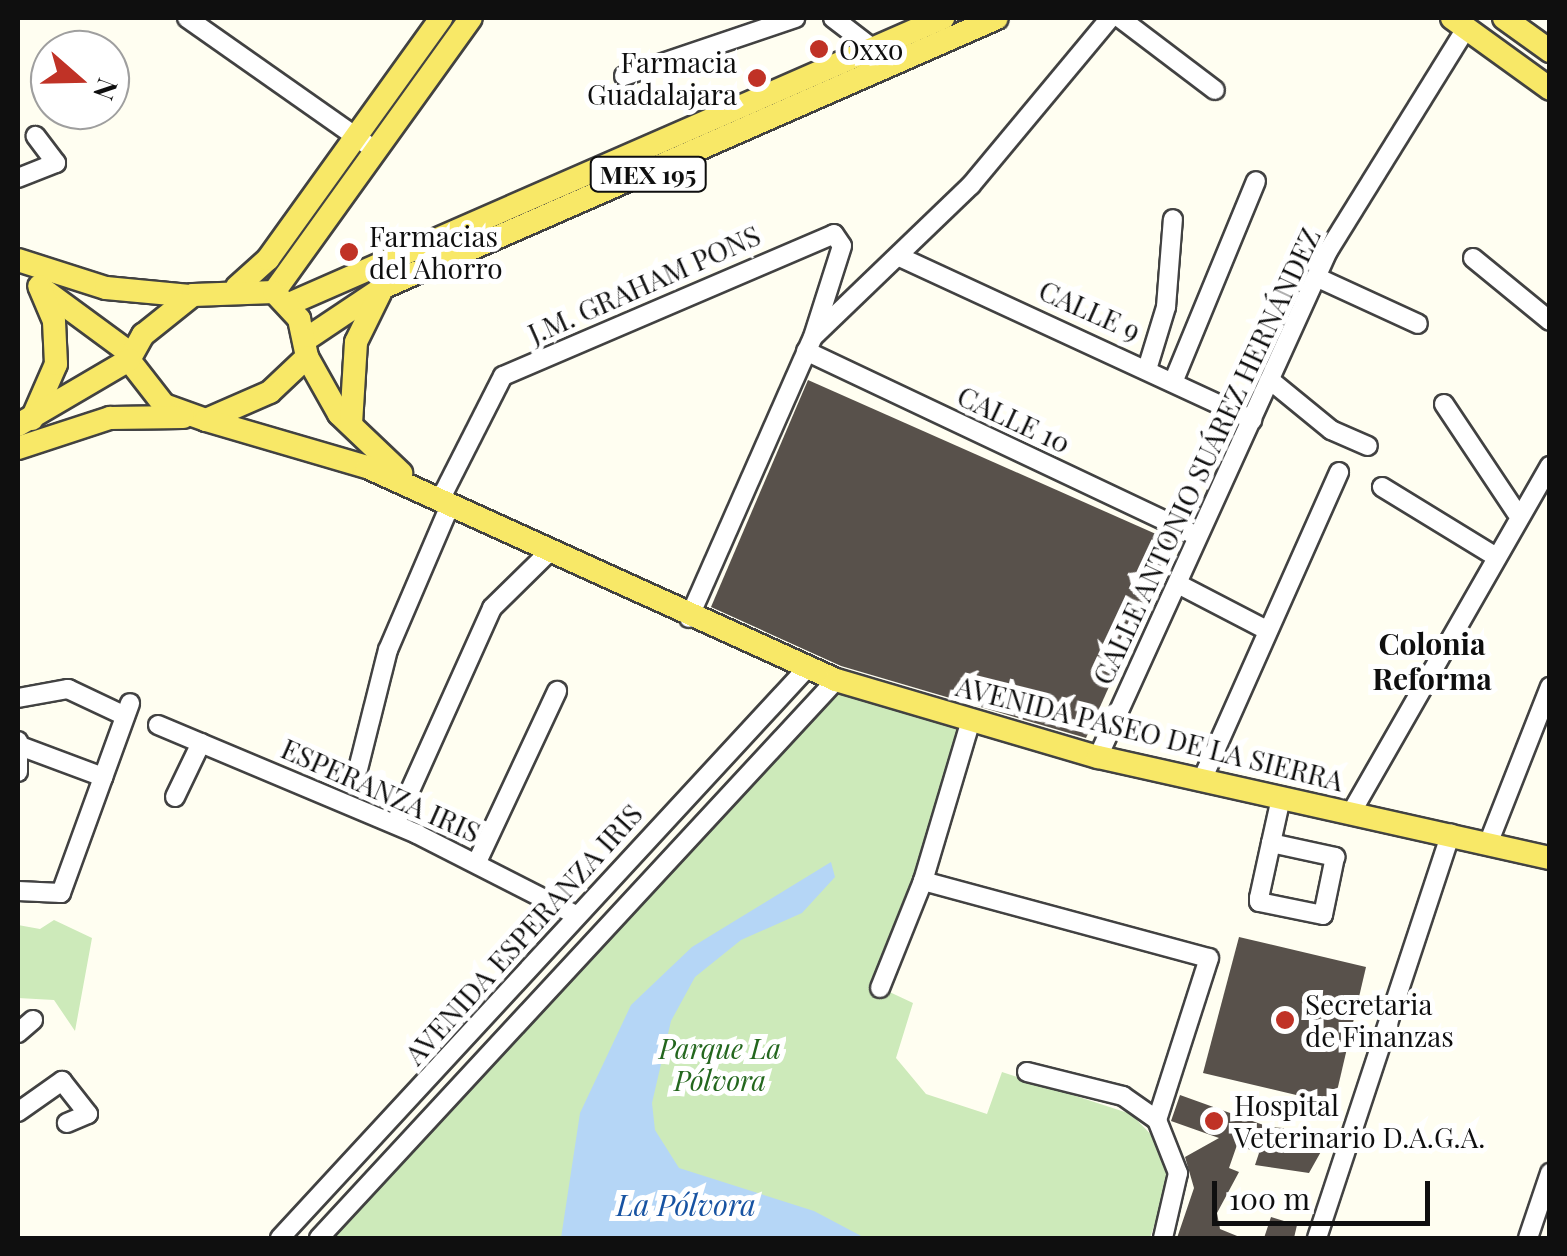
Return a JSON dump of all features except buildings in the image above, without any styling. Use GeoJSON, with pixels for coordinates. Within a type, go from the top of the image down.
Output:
{"type":"FeatureCollection","features":[{"type":"Feature","properties":{"kind":"main road"},"geometry":{"type":"LineString","coordinates":[[237,288],[268,259],[441,18]]}},
{"type":"Feature","properties":{"kind":"main road"},"geometry":{"type":"LineString","coordinates":[[282,298],[374,150],[471,18]]}},
{"type":"Feature","properties":{"kind":"main road","name":"MEX 195"},"geometry":{"type":"LineString","coordinates":[[306,349],[390,284],[884,57],[943,18]]}},
{"type":"Feature","properties":{"kind":"main road","name":"MEX 195"},"geometry":{"type":"LineString","coordinates":[[282,298],[884,57],[997,18]]}},
{"type":"Feature","properties":{"kind":"main road"},"geometry":{"type":"LineString","coordinates":[[1504,18],[1550,51]]}},
{"type":"Feature","properties":{"kind":"main road"},"geometry":{"type":"LineString","coordinates":[[1459,23],[1550,89]]}},
{"type":"Feature","properties":{"kind":"main road"},"geometry":{"type":"LineString","coordinates":[[18,260],[106,288],[193,296],[237,288],[282,298]]}},
{"type":"Feature","properties":{"kind":"main road"},"geometry":{"type":"LineString","coordinates":[[18,270],[130,356],[194,418]]}},
{"type":"Feature","properties":{"kind":"main road"},"geometry":{"type":"LineString","coordinates":[[355,432],[346,409],[356,342],[390,284]]}},
{"type":"Feature","properties":{"kind":"main road"},"geometry":{"type":"LineString","coordinates":[[25,422],[56,364],[54,320],[39,286]]}},
{"type":"Feature","properties":{"kind":"main road"},"geometry":{"type":"LineString","coordinates":[[25,422],[130,356],[193,296]]}},
{"type":"Feature","properties":{"kind":"main road"},"geometry":{"type":"LineString","coordinates":[[18,448],[110,418],[194,418],[270,392],[306,349],[282,298]]}},
{"type":"Feature","properties":{"kind":"main road","name":"AVENIDA PASEO DE LA SIERRA"},"geometry":{"type":"LineString","coordinates":[[306,349],[355,432],[418,489]]}},
{"type":"Feature","properties":{"kind":"main road","name":"AVENIDA PASEO DE LA SIERRA"},"geometry":{"type":"LineString","coordinates":[[194,418],[418,489],[689,618],[836,680],[970,723],[1098,757],[1550,858]]}},
{"type":"Feature","properties":{"kind":"street"},"geometry":{"type":"LineString","coordinates":[[187,18],[374,150]]}},
{"type":"Feature","properties":{"kind":"street"},"geometry":{"type":"LineString","coordinates":[[624,76],[794,18]]}},
{"type":"Feature","properties":{"kind":"street"},"geometry":{"type":"LineString","coordinates":[[833,18],[884,57]]}},
{"type":"Feature","properties":{"kind":"street"},"geometry":{"type":"LineString","coordinates":[[689,618],[810,344],[902,258],[1049,100],[1110,18]]}},
{"type":"Feature","properties":{"kind":"street"},"geometry":{"type":"LineString","coordinates":[[1120,18],[1215,90]]}},
{"type":"Feature","properties":{"kind":"street","name":"CALLE ANTONIO SUÁREZ HERNÁNDEZ"},"geometry":{"type":"LineString","coordinates":[[1098,757],[1316,277],[1459,23]]}},
{"type":"Feature","properties":{"kind":"street"},"geometry":{"type":"LineString","coordinates":[[18,178],[56,163],[36,136]]}},
{"type":"Feature","properties":{"kind":"street"},"geometry":{"type":"LineString","coordinates":[[1174,380],[1256,181]]}},
{"type":"Feature","properties":{"kind":"street"},"geometry":{"type":"LineString","coordinates":[[1148,366],[1166,307],[1173,219]]}},
{"type":"Feature","properties":{"kind":"street","name":"J.M. GRAHAM PONS"},"geometry":{"type":"LineString","coordinates":[[445,503],[503,376],[834,234],[842,246],[810,344]]}},
{"type":"Feature","properties":{"kind":"street","name":"CALLE 9"},"geometry":{"type":"LineString","coordinates":[[902,258],[1148,366],[1252,420]]}},
{"type":"Feature","properties":{"kind":"street"},"geometry":{"type":"LineString","coordinates":[[1473,258],[1550,321]]}},
{"type":"Feature","properties":{"kind":"street"},"geometry":{"type":"LineString","coordinates":[[1316,277],[1418,324]]}},
{"type":"Feature","properties":{"kind":"street","name":"CALLE 10"},"geometry":{"type":"LineString","coordinates":[[810,344],[1198,536]]}},
{"type":"Feature","properties":{"kind":"street"},"geometry":{"type":"LineString","coordinates":[[1270,380],[1331,430],[1368,446]]}},
{"type":"Feature","properties":{"kind":"street"},"geometry":{"type":"LineString","coordinates":[[1444,404],[1516,512]]}},
{"type":"Feature","properties":{"kind":"street"},"geometry":{"type":"LineString","coordinates":[[1350,813],[1516,512],[1550,466]]}},
{"type":"Feature","properties":{"kind":"street"},"geometry":{"type":"LineString","coordinates":[[1202,780],[1263,628],[1339,472]]}},
{"type":"Feature","properties":{"kind":"street"},"geometry":{"type":"LineString","coordinates":[[1382,487],[1493,555]]}},
{"type":"Feature","properties":{"kind":"street"},"geometry":{"type":"LineString","coordinates":[[358,770],[388,650],[445,503]]}},
{"type":"Feature","properties":{"kind":"street"},"geometry":{"type":"LineString","coordinates":[[395,824],[492,608],[548,553]]}},
{"type":"Feature","properties":{"kind":"street"},"geometry":{"type":"LineString","coordinates":[[1178,584],[1263,628]]}},
{"type":"Feature","properties":{"kind":"street","name":"AVENIDA ESPERANZA IRIS"},"geometry":{"type":"LineString","coordinates":[[280,1238],[807,668]]}},
{"type":"Feature","properties":{"kind":"street","name":"AVENIDA ESPERANZA IRIS"},"geometry":{"type":"LineString","coordinates":[[319,1238],[836,680]]}},
{"type":"Feature","properties":{"kind":"street"},"geometry":{"type":"LineString","coordinates":[[1488,844],[1550,687]]}},
{"type":"Feature","properties":{"kind":"street"},"geometry":{"type":"LineString","coordinates":[[18,698],[68,688],[127,710],[60,894],[18,891]]}},
{"type":"Feature","properties":{"kind":"street"},"geometry":{"type":"LineString","coordinates":[[477,862],[557,691]]}},
{"type":"Feature","properties":{"kind":"street"},"geometry":{"type":"LineString","coordinates":[[880,988],[923,881],[970,723]]}},
{"type":"Feature","properties":{"kind":"street","name":"ESPERANZA IRIS"},"geometry":{"type":"LineString","coordinates":[[158,726],[395,824],[576,915]]}},
{"type":"Feature","properties":{"kind":"street"},"geometry":{"type":"LineString","coordinates":[[18,772],[19,743],[103,777]]}},
{"type":"Feature","properties":{"kind":"street"},"geometry":{"type":"LineString","coordinates":[[175,797],[201,743]]}},
{"type":"Feature","properties":{"kind":"street"},"geometry":{"type":"LineString","coordinates":[[1271,843],[1334,857],[1323,915],[1259,902],[1271,843],[1281,798]]}},
{"type":"Feature","properties":{"kind":"street"},"geometry":{"type":"LineString","coordinates":[[1317,1238],[1450,834]]}},
{"type":"Feature","properties":{"kind":"street"},"geometry":{"type":"LineString","coordinates":[[923,881],[1201,954],[1210,970],[1158,1120]]}},
{"type":"Feature","properties":{"kind":"street"},"geometry":{"type":"LineString","coordinates":[[18,1033],[33,1020]]}},
{"type":"Feature","properties":{"kind":"street"},"geometry":{"type":"LineString","coordinates":[[1027,1072],[1123,1096],[1158,1120],[1178,1173],[1163,1238]]}},
{"type":"Feature","properties":{"kind":"street"},"geometry":{"type":"LineString","coordinates":[[18,1112],[62,1081],[88,1114],[67,1122]]}},
{"type":"Feature","properties":{"kind":"street"},"geometry":{"type":"LineString","coordinates":[[409,1099],[431,1118]]}},
{"type":"Feature","properties":{"kind":"street"},"geometry":{"type":"LineString","coordinates":[[1528,1238],[1550,1173]]}},
{"type":"Feature","properties":{"kind":"green space","name":"Parque La Pólvora"},"geometry":{"type":"Polygon","coordinates":[[[836,680],[970,723],[881,988],[913,1003],[896,1058],[926,1094],[987,1114],[1002,1072],[1131,1114],[1162,1146],[1171,1174],[1150,1238],[319,1238],[836,680]]]}},
{"type":"Feature","properties":{"kind":"green space"},"geometry":{"type":"Polygon","coordinates":[[[54,920],[92,938],[75,1031],[54,1000],[18,998],[18,925],[40,929],[54,920]]]}},
{"type":"Feature","properties":{"kind":"water","name":"La Pólvora"},"geometry":{"type":"Polygon","coordinates":[[[831,862],[835,877],[802,913],[741,940],[695,977],[671,1021],[652,1103],[655,1130],[679,1168],[814,1211],[865,1238],[561,1238],[580,1113],[631,1005],[692,947],[831,862]]]}},
{"type":"Feature","properties":{"kind":"place","name":"Oxxo"},"geometry":{"type":"Point","coordinates":[819,49]}},
{"type":"Feature","properties":{"kind":"place","name":"Farmacia Guadalajara"},"geometry":{"type":"Point","coordinates":[757,78]}},
{"type":"Feature","properties":{"kind":"place","name":"Farmacias del Ahorro"},"geometry":{"type":"Point","coordinates":[349,252]}},
{"type":"Feature","properties":{"kind":"place","name":"Secretaria de Finanzas"},"geometry":{"type":"Point","coordinates":[1285,1020]}},
{"type":"Feature","properties":{"kind":"place","name":"Hospital Veterinario D.A.G.A."},"geometry":{"type":"Point","coordinates":[1214,1121]}},
{"type":"Feature","properties":{"kind":"district","name":"Colonia Reforma"},"geometry":{"type":"Point","coordinates":[1432,660]}}]}
